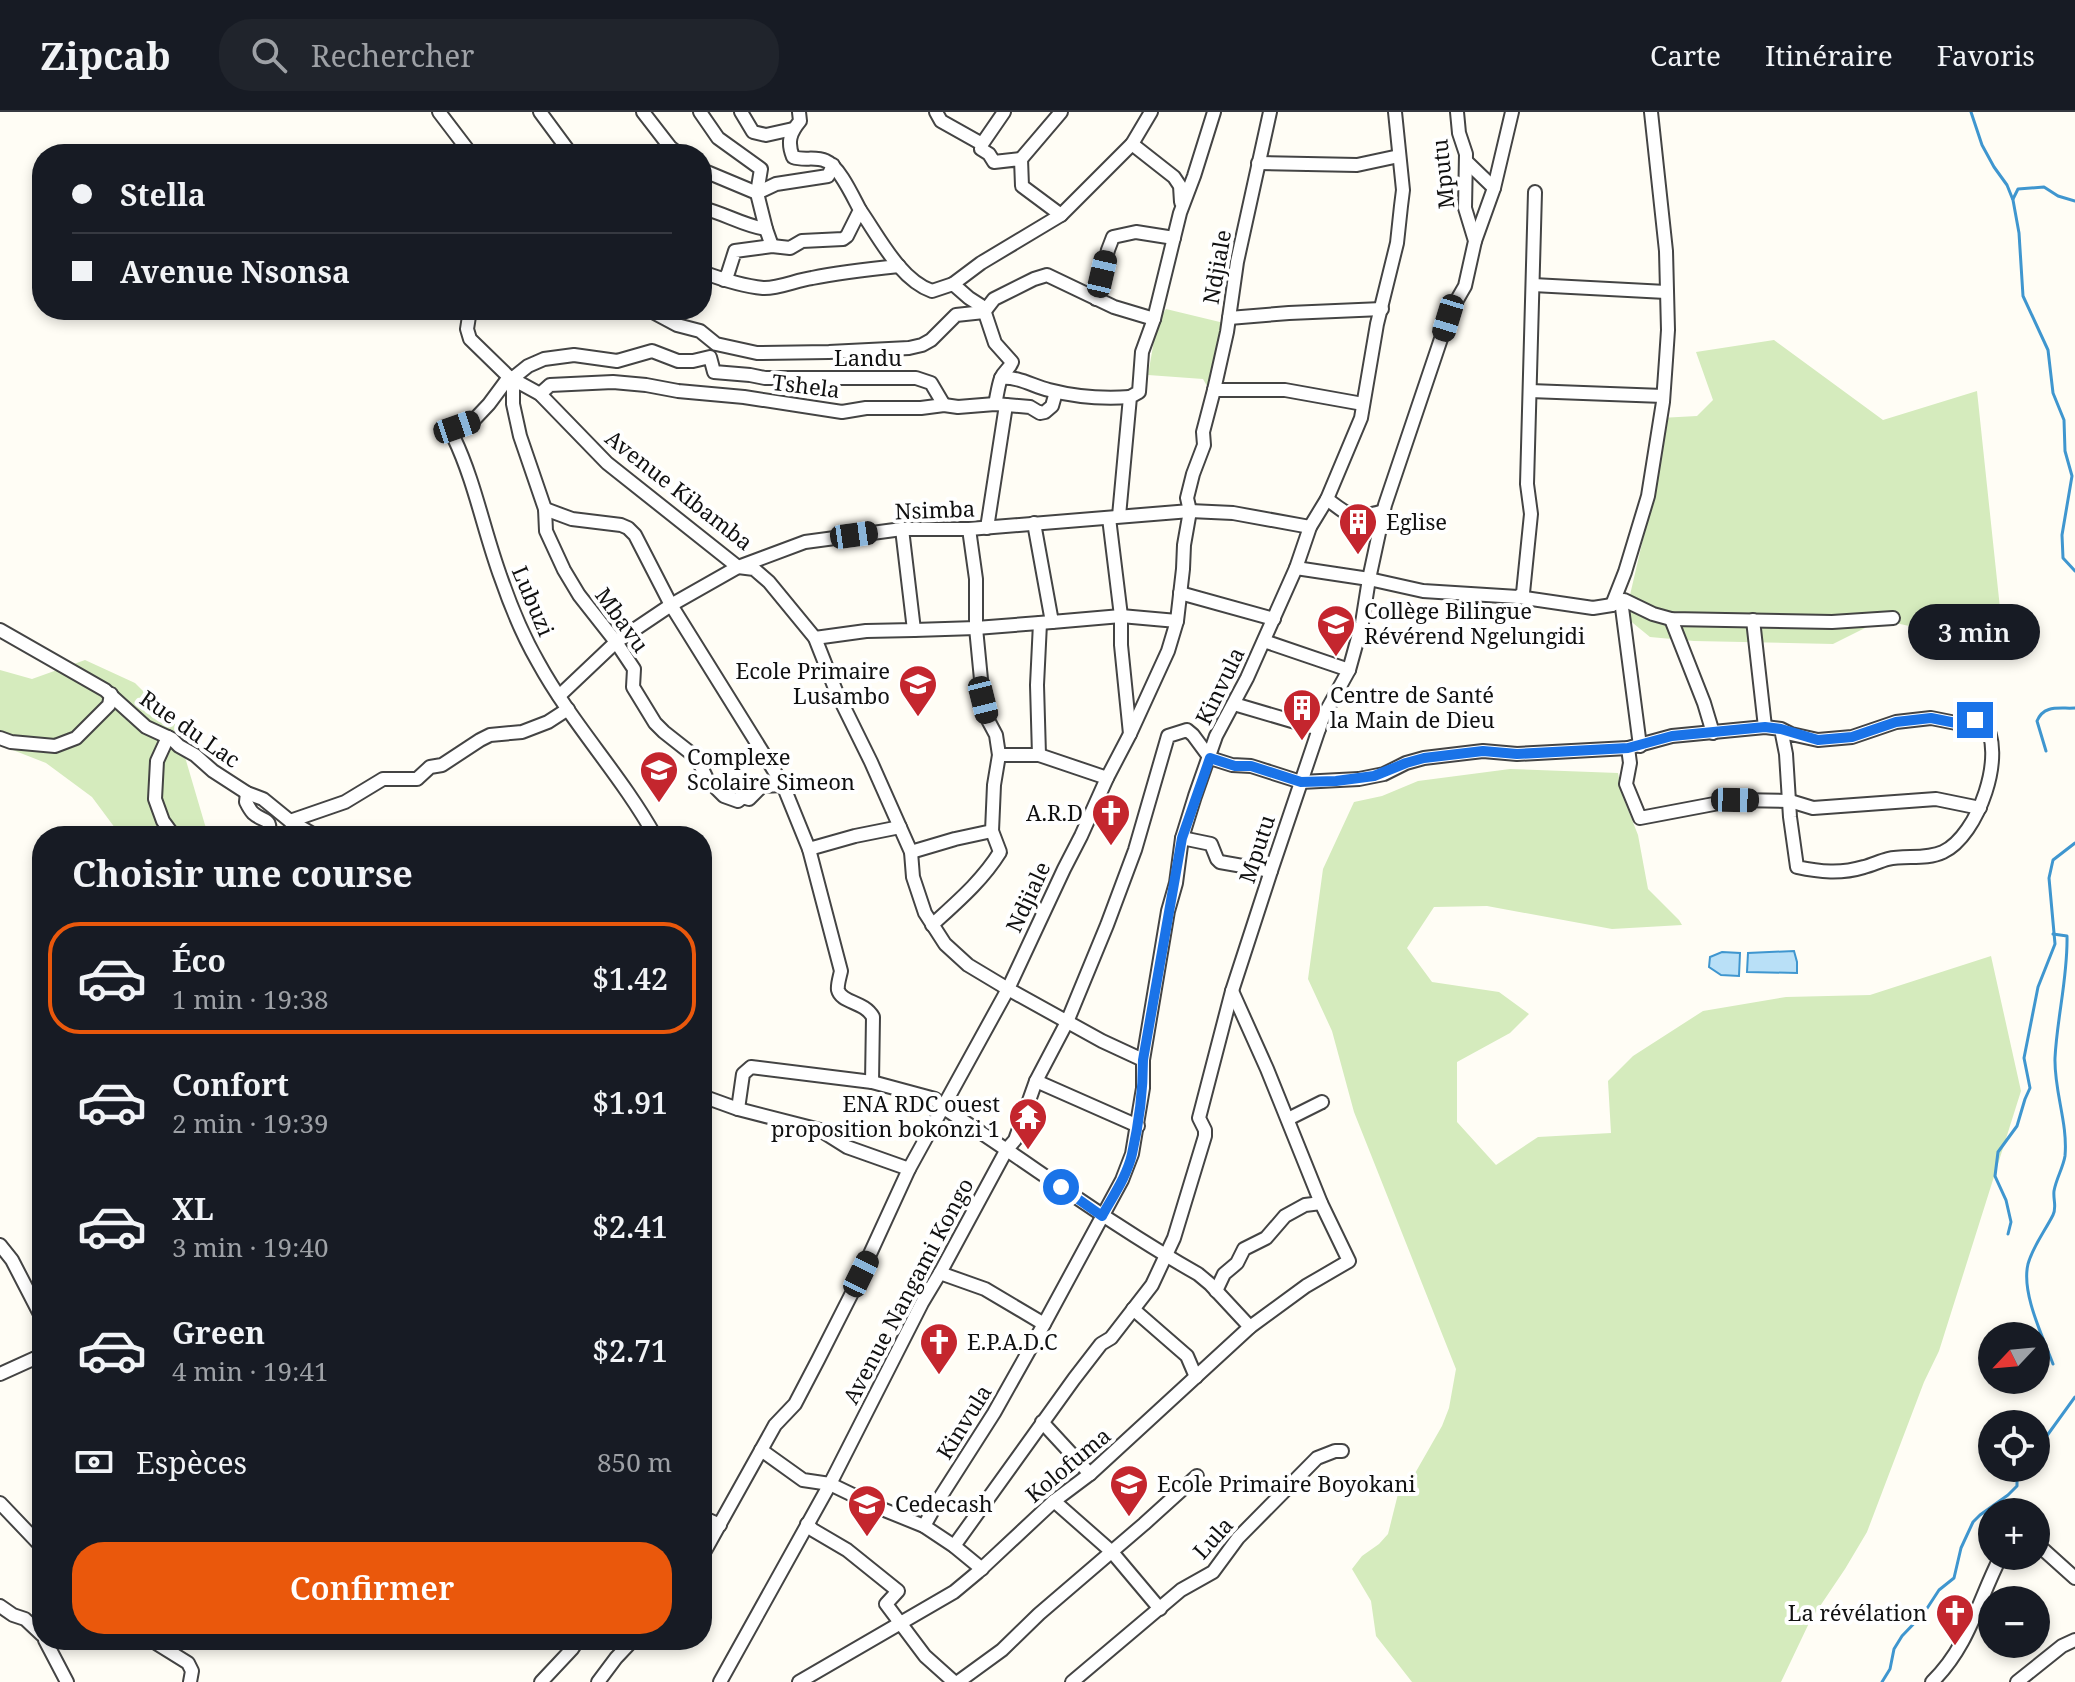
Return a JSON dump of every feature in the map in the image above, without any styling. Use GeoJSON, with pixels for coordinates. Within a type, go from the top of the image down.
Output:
{"type":"FeatureCollection","features":[{"type":"Feature","properties":{"kind":"street"},"geometry":{"type":"LineString","coordinates":[[439,112],[455,144]]}},
{"type":"Feature","properties":{"kind":"street"},"geometry":{"type":"LineString","coordinates":[[540,112],[564,144]]}},
{"type":"Feature","properties":{"kind":"street"},"geometry":{"type":"LineString","coordinates":[[643,112],[668,144]]}},
{"type":"Feature","properties":{"kind":"street"},"geometry":{"type":"LineString","coordinates":[[700,112],[718,138],[760,167],[757,193],[772,246]]}},
{"type":"Feature","properties":{"kind":"street"},"geometry":{"type":"LineString","coordinates":[[741,112],[753,132],[766,135],[793,129]]}},
{"type":"Feature","properties":{"kind":"street"},"geometry":{"type":"LineString","coordinates":[[799,112],[800,121],[789,140],[793,157],[826,160],[833,165],[899,266],[914,282],[932,291],[953,284],[981,263],[1061,215],[1132,144],[1151,112]]}},
{"type":"Feature","properties":{"kind":"street"},"geometry":{"type":"LineString","coordinates":[[936,112],[941,121],[982,144]]}},
{"type":"Feature","properties":{"kind":"street"},"geometry":{"type":"LineString","coordinates":[[1004,112],[981,149],[994,162],[1021,159]]}},
{"type":"Feature","properties":{"kind":"street"},"geometry":{"type":"LineString","coordinates":[[1061,112],[1021,159],[1022,186],[1061,215]]}},
{"type":"Feature","properties":{"kind":"street"},"geometry":{"type":"LineString","coordinates":[[1180,213],[1214,112]]}},
{"type":"Feature","properties":{"kind":"street","name":"Ndjiale"},"geometry":{"type":"LineString","coordinates":[[712,1539],[775,1425],[795,1404],[818,1360],[909,1169],[1008,989],[1168,651],[1177,621],[1190,511],[1187,498],[1204,445],[1203,432],[1270,112]]}},
{"type":"Feature","properties":{"kind":"street","name":"Kinvula"},"geometry":{"type":"LineString","coordinates":[[924,1526],[994,1413],[1044,1324],[1122,1180],[1132,1154],[1143,1088],[1143,1060],[1182,838],[1216,736],[1264,641],[1310,527],[1327,499],[1361,418],[1397,243],[1402,198],[1395,112]]}},
{"type":"Feature","properties":{"kind":"street","name":"Mputu"},"geometry":{"type":"LineString","coordinates":[[954,1546],[1101,1344],[1111,1338],[1152,1285],[1174,1238],[1205,1136],[1199,1118],[1232,991],[1323,717],[1349,670],[1362,623],[1384,511],[1450,312],[1465,286],[1475,241],[1465,208],[1466,151],[1459,133],[1457,112]]}},
{"type":"Feature","properties":{"kind":"street"},"geometry":{"type":"LineString","coordinates":[[1475,241],[1494,188],[1512,112]]}},
{"type":"Feature","properties":{"kind":"street"},"geometry":{"type":"LineString","coordinates":[[1651,112],[1666,251],[1668,330],[1663,396],[1648,496],[1617,602],[1634,747],[1626,784],[1639,818],[1735,800],[1790,801],[1813,808],[1936,799],[1980,808]]}},
{"type":"Feature","properties":{"kind":"street"},"geometry":{"type":"LineString","coordinates":[[1001,378],[1011,377],[1085,398],[1130,397],[1139,392],[1141,356],[1154,319],[1182,196],[1178,181],[1132,144]]}},
{"type":"Feature","properties":{"kind":"street"},"geometry":{"type":"LineString","coordinates":[[1258,163],[1357,165],[1399,156]]}},
{"type":"Feature","properties":{"kind":"street"},"geometry":{"type":"LineString","coordinates":[[1466,161],[1494,188]]}},
{"type":"Feature","properties":{"kind":"street"},"geometry":{"type":"LineString","coordinates":[[712,174],[757,193],[776,184],[828,176],[833,165]]}},
{"type":"Feature","properties":{"kind":"street"},"geometry":{"type":"LineString","coordinates":[[1518,597],[1523,593],[1531,514],[1527,484],[1535,192]]}},
{"type":"Feature","properties":{"kind":"street"},"geometry":{"type":"LineString","coordinates":[[724,280],[735,251],[772,246],[790,248],[802,241],[843,239],[860,210]]}},
{"type":"Feature","properties":{"kind":"street"},"geometry":{"type":"LineString","coordinates":[[712,212],[766,229]]}},
{"type":"Feature","properties":{"kind":"street"},"geometry":{"type":"LineString","coordinates":[[1096,299],[1113,237],[1136,232],[1174,238]]}},
{"type":"Feature","properties":{"kind":"street"},"geometry":{"type":"LineString","coordinates":[[712,276],[773,288],[845,271],[899,266]]}},
{"type":"Feature","properties":{"kind":"street"},"geometry":{"type":"LineString","coordinates":[[668,320],[703,332],[716,344],[757,353],[909,348],[931,340],[956,315],[984,312],[994,299],[1040,276],[1054,277],[1114,307],[1154,319]]}},
{"type":"Feature","properties":{"kind":"street"},"geometry":{"type":"LineString","coordinates":[[953,284],[983,307],[995,343],[1012,362],[1001,378],[987,528]]}},
{"type":"Feature","properties":{"kind":"street"},"geometry":{"type":"LineString","coordinates":[[1533,285],[1666,292]]}},
{"type":"Feature","properties":{"kind":"street"},"geometry":{"type":"LineString","coordinates":[[1229,318],[1382,309]]}},
{"type":"Feature","properties":{"kind":"street","name":"Avenue Kibamba"},"geometry":{"type":"LineString","coordinates":[[468,320],[470,339],[511,377],[540,394],[607,463],[738,567],[754,569],[769,582],[815,638],[836,691],[911,852],[913,877],[925,913],[937,935],[957,957],[1067,1022],[1143,1060]]}},
{"type":"Feature","properties":{"kind":"street","name":"Landu"},"geometry":{"type":"LineString","coordinates":[[511,377],[544,359],[574,355],[617,361],[652,351],[678,361],[710,357],[714,372],[765,378],[916,378],[931,383],[944,405]]}},
{"type":"Feature","properties":{"kind":"street","name":"Mbavu"},"geometry":{"type":"LineString","coordinates":[[511,377],[517,425],[545,509],[546,531],[579,595],[634,669],[633,687],[655,723],[697,758],[707,779],[724,796],[738,801],[743,797],[749,799],[762,786],[783,785]]}},
{"type":"Feature","properties":{"kind":"street","name":"Lubuzi"},"geometry":{"type":"LineString","coordinates":[[511,377],[472,422],[457,427],[454,438],[500,577],[538,662],[649,826]]}},
{"type":"Feature","properties":{"kind":"street","name":"Tshela"},"geometry":{"type":"LineString","coordinates":[[540,394],[550,385],[613,382],[842,412],[866,408],[1000,404],[1030,407],[1040,413],[1052,406],[1056,392]]}},
{"type":"Feature","properties":{"kind":"street"},"geometry":{"type":"LineString","coordinates":[[1214,390],[1285,390],[1363,404]]}},
{"type":"Feature","properties":{"kind":"street"},"geometry":{"type":"LineString","coordinates":[[1530,391],[1663,396]]}},
{"type":"Feature","properties":{"kind":"street"},"geometry":{"type":"LineString","coordinates":[[1130,397],[1114,517],[1121,645],[1130,734]]}},
{"type":"Feature","properties":{"kind":"street"},"geometry":{"type":"LineString","coordinates":[[1327,499],[1349,515],[1366,516],[1384,511]]}},
{"type":"Feature","properties":{"kind":"street"},"geometry":{"type":"LineString","coordinates":[[545,509],[572,519],[628,528],[640,544],[671,605],[783,785],[809,849],[841,971],[838,990],[850,1002],[868,1009],[873,1017],[872,1082]]}},
{"type":"Feature","properties":{"kind":"street","name":"Nsimba"},"geometry":{"type":"LineString","coordinates":[[559,696],[616,642],[671,605],[738,567],[805,542],[902,529],[987,528],[1190,511],[1233,513],[1310,527]]}},
{"type":"Feature","properties":{"kind":"street"},"geometry":{"type":"LineString","coordinates":[[1034,523],[1046,623],[1037,685],[1039,755]]}},
{"type":"Feature","properties":{"kind":"street"},"geometry":{"type":"LineString","coordinates":[[902,529],[914,630]]}},
{"type":"Feature","properties":{"kind":"street"},"geometry":{"type":"LineString","coordinates":[[932,925],[977,885],[1000,852],[992,831],[999,755],[996,735],[983,700],[976,628],[976,579],[969,529]]}},
{"type":"Feature","properties":{"kind":"street"},"geometry":{"type":"LineString","coordinates":[[1296,568],[1423,591],[1518,597],[1587,607],[1625,600],[1659,617],[1671,619],[1832,622],[1893,618]]}},
{"type":"Feature","properties":{"kind":"street"},"geometry":{"type":"LineString","coordinates":[[1180,593],[1274,619]]}},
{"type":"Feature","properties":{"kind":"street"},"geometry":{"type":"LineString","coordinates":[[815,638],[866,631],[976,628],[1121,616],[1177,621]]}},
{"type":"Feature","properties":{"kind":"street"},"geometry":{"type":"LineString","coordinates":[[1671,619],[1713,733]]}},
{"type":"Feature","properties":{"kind":"street"},"geometry":{"type":"LineString","coordinates":[[1753,620],[1765,727]]}},
{"type":"Feature","properties":{"kind":"street","name":"Rue du Lac"},"geometry":{"type":"LineString","coordinates":[[0,630],[111,694],[141,723],[168,737],[247,793],[266,801],[299,826]]}},
{"type":"Feature","properties":{"kind":"street"},"geometry":{"type":"LineString","coordinates":[[1264,641],[1349,670]]}},
{"type":"Feature","properties":{"kind":"street"},"geometry":{"type":"LineString","coordinates":[[0,738],[55,746],[82,734],[109,705],[111,694]]}},
{"type":"Feature","properties":{"kind":"street"},"geometry":{"type":"LineString","coordinates":[[1234,704],[1319,729]]}},
{"type":"Feature","properties":{"kind":"street"},"geometry":{"type":"LineString","coordinates":[[290,821],[345,802],[383,779],[417,779],[430,767],[442,765],[490,735],[522,732],[548,722],[568,709]]}},
{"type":"Feature","properties":{"kind":"street"},"geometry":{"type":"LineString","coordinates":[[1210,758],[1235,766],[1251,766],[1301,782],[1359,779],[1384,774],[1424,758],[1473,752],[1517,754],[1634,747],[1672,736],[1765,727],[1786,732],[1818,740],[1852,737],[1896,722],[1931,718],[1961,724],[1983,721],[1991,746],[1991,775],[1980,808],[1963,835],[1944,852],[1889,859],[1861,868],[1826,873],[1797,867],[1786,732]]}},
{"type":"Feature","properties":{"kind":"street","name":"Avenue Nangami Kongo"},"geometry":{"type":"LineString","coordinates":[[720,1682],[830,1484],[903,1339],[1007,1149],[1015,1140],[1036,1081],[1067,1022],[1107,925],[1135,850],[1168,737],[1189,731],[1210,758]]}},
{"type":"Feature","properties":{"kind":"street"},"geometry":{"type":"LineString","coordinates":[[168,737],[157,761],[155,799],[168,826]]}},
{"type":"Feature","properties":{"kind":"street"},"geometry":{"type":"LineString","coordinates":[[999,755],[1039,755],[1107,778]]}},
{"type":"Feature","properties":{"kind":"street"},"geometry":{"type":"LineString","coordinates":[[247,793],[246,802],[254,814],[266,819],[270,826]]}},
{"type":"Feature","properties":{"kind":"street"},"geometry":{"type":"LineString","coordinates":[[809,849],[900,827]]}},
{"type":"Feature","properties":{"kind":"street"},"geometry":{"type":"LineString","coordinates":[[911,852],[992,831]]}},
{"type":"Feature","properties":{"kind":"street"},"geometry":{"type":"LineString","coordinates":[[1182,838],[1211,844],[1220,862],[1271,871]]}},
{"type":"Feature","properties":{"kind":"street"},"geometry":{"type":"LineString","coordinates":[[1216,1291],[1224,1274],[1237,1263],[1244,1249],[1266,1238],[1285,1216],[1305,1205],[1321,1203],[1232,991]]}},
{"type":"Feature","properties":{"kind":"street"},"geometry":{"type":"LineString","coordinates":[[738,1109],[743,1074],[751,1067],[872,1082],[935,1099],[942,1107],[1102,1216],[1198,1274],[1250,1327]]}},
{"type":"Feature","properties":{"kind":"street"},"geometry":{"type":"LineString","coordinates":[[1036,1081],[1138,1126]]}},
{"type":"Feature","properties":{"kind":"street"},"geometry":{"type":"LineString","coordinates":[[712,1100],[820,1130],[847,1147],[909,1169]]}},
{"type":"Feature","properties":{"kind":"street"},"geometry":{"type":"LineString","coordinates":[[1288,1119],[1322,1102]]}},
{"type":"Feature","properties":{"kind":"street","name":"Kolofuma"},"geometry":{"type":"LineString","coordinates":[[799,1682],[954,1592],[1054,1501],[1090,1474],[1250,1327],[1306,1286],[1349,1261],[1321,1203]]}},
{"type":"Feature","properties":{"kind":"street"},"geometry":{"type":"LineString","coordinates":[[0,1245],[12,1260],[32,1299]]}},
{"type":"Feature","properties":{"kind":"street"},"geometry":{"type":"LineString","coordinates":[[940,1273],[985,1289],[1044,1324]]}},
{"type":"Feature","properties":{"kind":"street"},"geometry":{"type":"LineString","coordinates":[[1133,1309],[1187,1356],[1196,1377]]}},
{"type":"Feature","properties":{"kind":"street"},"geometry":{"type":"LineString","coordinates":[[0,1374],[32,1360]]}},
{"type":"Feature","properties":{"kind":"street"},"geometry":{"type":"LineString","coordinates":[[1042,1422],[1090,1474]]}},
{"type":"Feature","properties":{"kind":"street"},"geometry":{"type":"LineString","coordinates":[[761,1450],[803,1480],[830,1484],[924,1526],[982,1569]]}},
{"type":"Feature","properties":{"kind":"street","name":"Lula"},"geometry":{"type":"LineString","coordinates":[[1072,1682],[1181,1590],[1213,1572],[1238,1538],[1317,1458],[1342,1451]]}},
{"type":"Feature","properties":{"kind":"street"},"geometry":{"type":"LineString","coordinates":[[807,1524],[847,1550],[898,1591],[886,1604],[925,1656],[956,1682],[1002,1650],[1197,1476]]}},
{"type":"Feature","properties":{"kind":"street"},"geometry":{"type":"LineString","coordinates":[[1054,1501],[1112,1552],[1160,1609]]}},
{"type":"Feature","properties":{"kind":"street"},"geometry":{"type":"LineString","coordinates":[[0,1503],[32,1537]]}},
{"type":"Feature","properties":{"kind":"street"},"geometry":{"type":"LineString","coordinates":[[712,1521],[720,1525]]}},
{"type":"Feature","properties":{"kind":"street"},"geometry":{"type":"LineString","coordinates":[[2050,1556],[2075,1578]]}},
{"type":"Feature","properties":{"kind":"street"},"geometry":{"type":"LineString","coordinates":[[1932,1682],[1952,1661],[1963,1643],[1995,1570]]}},
{"type":"Feature","properties":{"kind":"street"},"geometry":{"type":"LineString","coordinates":[[0,1606],[32,1626]]}},
{"type":"Feature","properties":{"kind":"street"},"geometry":{"type":"LineString","coordinates":[[2017,1682],[2062,1646],[2075,1640]]}},
{"type":"Feature","properties":{"kind":"street"},"geometry":{"type":"LineString","coordinates":[[50,1650],[67,1682]]}},
{"type":"Feature","properties":{"kind":"street"},"geometry":{"type":"LineString","coordinates":[[167,1650],[188,1663],[192,1671],[190,1682]]}},
{"type":"Feature","properties":{"kind":"street"},"geometry":{"type":"LineString","coordinates":[[541,1682],[571,1650]]}},
{"type":"Feature","properties":{"kind":"street"},"geometry":{"type":"LineString","coordinates":[[598,1682],[624,1650]]}},
{"type":"Feature","properties":{"kind":"green space"},"geometry":{"type":"Polygon","coordinates":[[[1166,309],[1224,323],[1212,388],[1203,379],[1148,375],[1157,323],[1166,309]]]}},
{"type":"Feature","properties":{"kind":"green space"},"geometry":{"type":"Polygon","coordinates":[[[1774,340],[1883,420],[1977,391],[2004,646],[1881,620],[1833,644],[1694,641],[1650,637],[1628,619],[1630,595],[1653,496],[1660,418],[1697,416],[1713,400],[1696,352],[1774,340]]]}},
{"type":"Feature","properties":{"kind":"green space"},"geometry":{"type":"Polygon","coordinates":[[[85,660],[135,683],[175,723],[205,826],[114,826],[92,797],[46,763],[0,745],[0,670],[32,679],[85,660]]]}},
{"type":"Feature","properties":{"kind":"green space"},"geometry":{"type":"Polygon","coordinates":[[[1510,769],[1618,773],[1623,797],[1638,835],[1648,889],[1682,925],[1612,929],[1487,906],[1434,907],[1407,948],[1432,982],[1499,992],[1529,1014],[1510,1033],[1457,1062],[1457,1122],[1496,1165],[1538,1137],[1611,1133],[1608,1081],[1633,1056],[1703,1011],[1786,997],[1870,995],[1991,956],[2021,1091],[1939,1351],[1924,1382],[1867,1532],[1810,1621],[1781,1682],[1412,1682],[1376,1636],[1371,1601],[1352,1569],[1388,1534],[1399,1490],[1414,1475],[1442,1426],[1449,1408],[1456,1369],[1354,1112],[1332,1031],[1308,979],[1323,869],[1354,802],[1382,796],[1418,781],[1510,769]]]}},
{"type":"Feature","properties":{"kind":"water"},"geometry":{"type":"Polygon","coordinates":[[[1794,951],[1797,973],[1747,972],[1748,953],[1794,951]]]}},
{"type":"Feature","properties":{"kind":"water"},"geometry":{"type":"Polygon","coordinates":[[[1722,952],[1740,953],[1739,976],[1721,975],[1709,967],[1710,957],[1722,952]]]}},
{"type":"Feature","properties":{"kind":"waterway"},"geometry":{"type":"LineString","coordinates":[[1971,112],[1982,145],[2013,200],[2019,233],[2023,296],[2048,350],[2053,393],[2064,420],[2065,451],[2072,476],[2062,535],[2063,558],[2075,571]]}},
{"type":"Feature","properties":{"kind":"waterway"},"geometry":{"type":"LineString","coordinates":[[2013,199],[2018,189],[2044,187],[2058,196],[2075,201]]}},
{"type":"Feature","properties":{"kind":"waterway"},"geometry":{"type":"LineString","coordinates":[[2046,751],[2037,721],[2040,716],[2053,708],[2075,708]]}},
{"type":"Feature","properties":{"kind":"waterway"},"geometry":{"type":"LineString","coordinates":[[2008,1234],[2011,1222],[2006,1200],[1995,1176],[1998,1152],[2017,1126],[2030,1088],[2024,1058],[2038,987],[2055,944],[2049,878],[2053,860],[2075,843]]}},
{"type":"Feature","properties":{"kind":"waterway"},"geometry":{"type":"LineString","coordinates":[[2053,934],[2067,936],[2055,1058],[2065,1131],[2065,1156],[2054,1191],[2054,1212],[2033,1251],[2027,1276],[2034,1315],[2053,1364]]}},
{"type":"Feature","properties":{"kind":"waterway"},"geometry":{"type":"LineString","coordinates":[[2050,1431],[2075,1397]]}},
{"type":"Feature","properties":{"kind":"waterway"},"geometry":{"type":"LineString","coordinates":[[1882,1682],[1902,1636],[1924,1613],[1939,1590],[1954,1578],[1961,1548],[1973,1522],[2008,1495],[2017,1482]]}},
{"type":"Feature","properties":{"kind":"place","name":"Eglise"},"geometry":{"type":"Point","coordinates":[1358,556]}},
{"type":"Feature","properties":{"kind":"place","name":"Collège Bilingue Révérend Ngelungidi"},"geometry":{"type":"Point","coordinates":[1336,658]}},
{"type":"Feature","properties":{"kind":"place","name":"Ecole Primaire Lusambo"},"geometry":{"type":"Point","coordinates":[918,718]}},
{"type":"Feature","properties":{"kind":"place","name":"Centre de Santé la Main de Dieu"},"geometry":{"type":"Point","coordinates":[1302,742]}},
{"type":"Feature","properties":{"kind":"place","name":"Complexe Scolaire Simeon"},"geometry":{"type":"Point","coordinates":[659,804]}},
{"type":"Feature","properties":{"kind":"place","name":"A.R.D"},"geometry":{"type":"Point","coordinates":[1111,847]}},
{"type":"Feature","properties":{"kind":"place","name":"ENA RDC ouest proposition bokonzi 1"},"geometry":{"type":"Point","coordinates":[1028,1151]}},
{"type":"Feature","properties":{"kind":"place","name":"E.P.A.D.C"},"geometry":{"type":"Point","coordinates":[939,1376]}},
{"type":"Feature","properties":{"kind":"place","name":"Ecole Primaire Boyokani"},"geometry":{"type":"Point","coordinates":[1129,1518]}},
{"type":"Feature","properties":{"kind":"place","name":"Cedecash"},"geometry":{"type":"Point","coordinates":[867,1538]}},
{"type":"Feature","properties":{"kind":"place","name":"La révélation"},"geometry":{"type":"Point","coordinates":[1955,1647]}},
{"type":"Feature","properties":{"kind":"route"},"geometry":{"type":"LineString","coordinates":[[1061,1187],[1102,1216],[1132,1154],[1143,1088],[1143,1060],[1182,838],[1210,758],[1235,766],[1251,766],[1301,782],[1336,781],[1384,774],[1406,763],[1451,754],[1628,748],[1672,736],[1765,727],[1818,740],[1852,737],[1896,722],[1931,718],[1961,724],[1975,720]]}}]}
